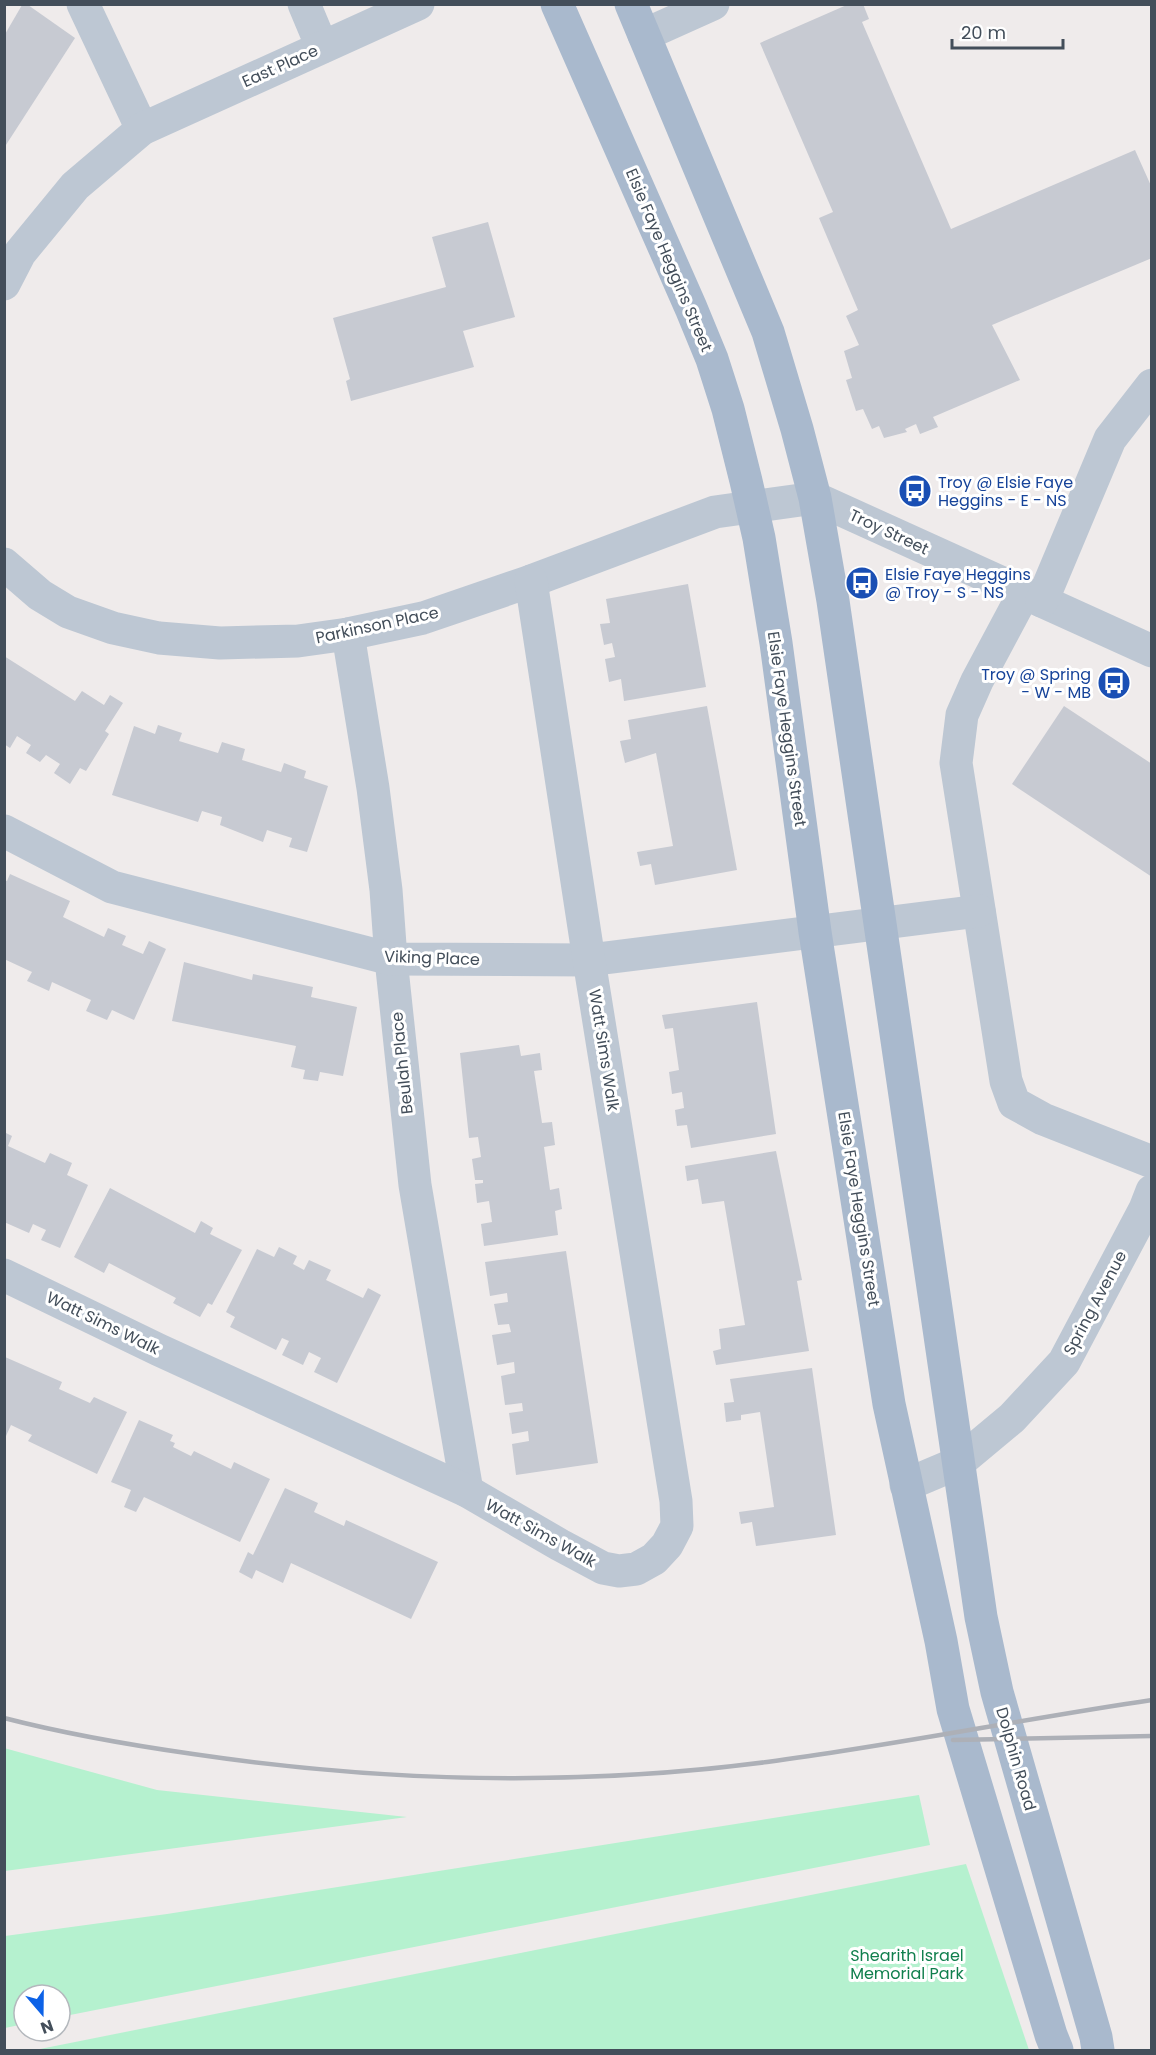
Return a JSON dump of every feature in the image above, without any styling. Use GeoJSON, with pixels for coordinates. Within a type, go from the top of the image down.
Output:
{"type":"FeatureCollection","features":[{"type":"Feature","properties":{"kind":"main road","name":"Elsie Faye Heggins Street"},"geometry":{"type":"LineString","coordinates":[[557,4],[712,359],[728,409],[753,507],[776,643],[816,932],[889,1404],[906,1485]]}},
{"type":"Feature","properties":{"kind":"main road"},"geometry":{"type":"LineString","coordinates":[[631,4],[768,332],[815,498],[835,612],[958,1463]]}},
{"type":"Feature","properties":{"kind":"main road","name":"Dolphin Road"},"geometry":{"type":"LineString","coordinates":[[958,1463],[981,1617],[997,1692],[1098,2050]]}},
{"type":"Feature","properties":{"kind":"main road"},"geometry":{"type":"LineString","coordinates":[[906,1485],[941,1641],[953,1709],[1051,2035],[1058,2050]]}},
{"type":"Feature","properties":{"kind":"street"},"geometry":{"type":"LineString","coordinates":[[4,284],[20,253],[75,186],[142,129],[83,4]]}},
{"type":"Feature","properties":{"kind":"street"},"geometry":{"type":"LineString","coordinates":[[303,4],[322,47]]}},
{"type":"Feature","properties":{"kind":"street","name":"East Place"},"geometry":{"type":"LineString","coordinates":[[142,129],[418,4]]}},
{"type":"Feature","properties":{"kind":"street"},"geometry":{"type":"LineString","coordinates":[[644,35],[713,4]]}},
{"type":"Feature","properties":{"kind":"street"},"geometry":{"type":"LineString","coordinates":[[1152,385],[1110,439],[1033,597],[977,681],[962,715],[956,763],[1006,1081],[1014,1103],[1043,1119],[1152,1162]]}},
{"type":"Feature","properties":{"kind":"street"},"geometry":{"type":"LineString","coordinates":[[753,507],[815,498]]}},
{"type":"Feature","properties":{"kind":"street","name":"Troy Street"},"geometry":{"type":"LineString","coordinates":[[815,498],[1152,651]]}},
{"type":"Feature","properties":{"kind":"street","name":"Parkinson Place"},"geometry":{"type":"LineString","coordinates":[[4,564],[40,595],[68,612],[113,628],[159,638],[231,643],[298,641],[348,634],[423,618],[531,581],[715,512],[753,507]]}},
{"type":"Feature","properties":{"kind":"street","name":"Watt Sims Walk"},"geometry":{"type":"LineString","coordinates":[[4,1275],[170,1355],[467,1491],[603,1568],[619,1571],[636,1569],[654,1559],[667,1545],[677,1526],[676,1502],[531,581]]}},
{"type":"Feature","properties":{"kind":"street","name":"Beulah Place"},"geometry":{"type":"LineString","coordinates":[[348,634],[386,890],[415,1185],[467,1491]]}},
{"type":"Feature","properties":{"kind":"street","name":"Viking Place"},"geometry":{"type":"LineString","coordinates":[[4,831],[112,887],[391,959],[589,960],[979,911]]}},
{"type":"Feature","properties":{"kind":"street","name":"Spring Avenue"},"geometry":{"type":"LineString","coordinates":[[906,1485],[958,1463],[1012,1418],[1064,1362],[1145,1209],[1152,1191]]}},
{"type":"Feature","properties":{"kind":"green space"},"geometry":{"type":"Polygon","coordinates":[[[4,1748],[157,1790],[407,1817],[5,1871],[4,1748]]]}},
{"type":"Feature","properties":{"kind":"green space"},"geometry":{"type":"Polygon","coordinates":[[[919,1795],[930,1845],[72,2015],[72,1983],[12,1983],[12,2027],[5,2028],[5,1936],[167,1914],[919,1795]]]}},
{"type":"Feature","properties":{"kind":"green space","name":"Shearith Israel Memorial Park"},"geometry":{"type":"Polygon","coordinates":[[[966,1864],[1029,2050],[35,2050],[966,1864]]]}},
{"type":"Feature","properties":{"kind":"building"},"geometry":{"type":"Polygon","coordinates":[[[849,4],[863,4],[869,19],[862,22],[951,229],[1135,150],[1152,188],[1152,258],[992,325],[1020,380],[933,417],[938,427],[920,434],[916,424],[905,429],[907,432],[884,438],[879,426],[872,429],[863,409],[856,411],[846,380],[852,378],[844,351],[859,345],[846,316],[858,310],[819,218],[833,212],[760,43],[849,4]]]}},
{"type":"Feature","properties":{"kind":"building"},"geometry":{"type":"Polygon","coordinates":[[[22,5],[28,5],[75,38],[4,148],[4,36],[22,5]]]}},
{"type":"Feature","properties":{"kind":"building"},"geometry":{"type":"Polygon","coordinates":[[[488,222],[515,317],[463,331],[474,367],[351,401],[346,381],[350,379],[333,318],[446,287],[432,237],[488,222]]]}},
{"type":"Feature","properties":{"kind":"building"},"geometry":{"type":"Polygon","coordinates":[[[688,584],[706,687],[624,701],[621,679],[609,682],[605,659],[615,657],[612,643],[604,645],[600,624],[610,623],[606,599],[688,584]]]}},
{"type":"Feature","properties":{"kind":"building"},"geometry":{"type":"Polygon","coordinates":[[[4,656],[75,701],[82,691],[104,705],[110,695],[123,703],[105,731],[109,734],[86,771],[80,768],[70,784],[54,773],[60,764],[46,755],[40,762],[26,753],[31,745],[17,736],[10,748],[4,744],[4,656]]]}},
{"type":"Feature","properties":{"kind":"building"},"geometry":{"type":"Polygon","coordinates":[[[707,706],[737,870],[655,885],[651,864],[640,866],[637,852],[673,846],[656,753],[625,763],[620,741],[631,739],[628,720],[707,706]]]}},
{"type":"Feature","properties":{"kind":"building"},"geometry":{"type":"Polygon","coordinates":[[[1064,706],[1152,764],[1152,877],[1012,784],[1064,706]]]}},
{"type":"Feature","properties":{"kind":"building"},"geometry":{"type":"Polygon","coordinates":[[[158,725],[182,733],[179,741],[218,753],[222,742],[245,749],[242,760],[281,772],[284,763],[306,771],[304,778],[328,786],[307,852],[289,847],[292,838],[267,830],[263,842],[220,825],[222,817],[202,811],[198,822],[112,795],[134,726],[155,734],[158,725]]]}},
{"type":"Feature","properties":{"kind":"building"},"geometry":{"type":"Polygon","coordinates":[[[10,874],[70,901],[63,917],[104,937],[108,928],[126,936],[122,945],[143,954],[149,941],[166,949],[134,1020],[112,1010],[107,1020],[86,1011],[91,1000],[52,982],[49,991],[27,981],[32,972],[4,959],[4,880],[7,881],[10,874]]]}},
{"type":"Feature","properties":{"kind":"building"},"geometry":{"type":"Polygon","coordinates":[[[184,962],[252,980],[253,974],[313,987],[311,997],[357,1007],[343,1076],[320,1072],[318,1081],[303,1079],[305,1070],[291,1067],[296,1046],[172,1021],[184,962]]]}},
{"type":"Feature","properties":{"kind":"building"},"geometry":{"type":"Polygon","coordinates":[[[757,1002],[776,1134],[691,1148],[687,1125],[677,1126],[675,1110],[684,1108],[682,1092],[672,1094],[669,1072],[679,1070],[673,1028],[665,1029],[662,1015],[757,1002]]]}},
{"type":"Feature","properties":{"kind":"building"},"geometry":{"type":"Polygon","coordinates":[[[519,1045],[521,1056],[540,1053],[542,1070],[534,1071],[542,1123],[552,1122],[555,1145],[544,1147],[550,1190],[559,1188],[562,1209],[555,1211],[558,1235],[484,1246],[481,1224],[492,1222],[489,1201],[477,1203],[475,1184],[483,1183],[483,1180],[475,1180],[472,1159],[481,1157],[478,1137],[469,1138],[460,1053],[519,1045]]]}},
{"type":"Feature","properties":{"kind":"building"},"geometry":{"type":"Polygon","coordinates":[[[4,1132],[12,1136],[8,1146],[45,1163],[50,1153],[72,1163],[67,1175],[88,1185],[60,1248],[41,1240],[46,1230],[33,1224],[29,1233],[4,1222],[4,1132]]]}},
{"type":"Feature","properties":{"kind":"building"},"geometry":{"type":"Polygon","coordinates":[[[776,1151],[802,1280],[797,1281],[809,1351],[716,1365],[713,1351],[721,1349],[719,1329],[745,1325],[724,1201],[702,1204],[698,1179],[687,1181],[685,1166],[776,1151]]]}},
{"type":"Feature","properties":{"kind":"building"},"geometry":{"type":"Polygon","coordinates":[[[110,1188],[195,1233],[201,1221],[213,1228],[210,1234],[242,1250],[212,1305],[208,1303],[200,1317],[173,1303],[176,1298],[109,1263],[104,1273],[74,1257],[110,1188]]]}},
{"type":"Feature","properties":{"kind":"building"},"geometry":{"type":"Polygon","coordinates":[[[279,1247],[297,1256],[293,1264],[304,1270],[309,1260],[331,1270],[326,1280],[363,1298],[368,1288],[381,1295],[337,1383],[314,1372],[321,1358],[309,1352],[303,1365],[282,1355],[289,1341],[282,1338],[276,1350],[230,1327],[235,1317],[226,1312],[257,1249],[274,1257],[279,1247]]]}},
{"type":"Feature","properties":{"kind":"building"},"geometry":{"type":"Polygon","coordinates":[[[566,1251],[598,1463],[516,1475],[512,1444],[529,1441],[528,1431],[512,1434],[509,1413],[523,1411],[522,1403],[505,1405],[501,1376],[515,1373],[514,1362],[497,1365],[492,1335],[511,1332],[509,1324],[498,1325],[494,1304],[508,1302],[507,1293],[490,1296],[485,1262],[566,1251]]]}},
{"type":"Feature","properties":{"kind":"building"},"geometry":{"type":"Polygon","coordinates":[[[5,1357],[62,1382],[59,1389],[90,1403],[94,1397],[127,1412],[97,1474],[28,1441],[32,1435],[11,1425],[5,1435],[5,1357]]]}},
{"type":"Feature","properties":{"kind":"building"},"geometry":{"type":"Polygon","coordinates":[[[812,1368],[836,1535],[756,1546],[752,1522],[741,1524],[739,1512],[774,1507],[760,1412],[741,1415],[741,1420],[726,1422],[724,1403],[734,1402],[730,1379],[812,1368]]]}},
{"type":"Feature","properties":{"kind":"building"},"geometry":{"type":"Polygon","coordinates":[[[139,1420],[173,1435],[170,1441],[175,1443],[173,1447],[191,1456],[194,1451],[231,1469],[234,1462],[270,1479],[240,1542],[144,1497],[136,1512],[124,1507],[131,1490],[111,1482],[139,1420]]]}},
{"type":"Feature","properties":{"kind":"building"},"geometry":{"type":"Polygon","coordinates":[[[285,1488],[318,1503],[314,1512],[344,1526],[346,1520],[438,1562],[411,1619],[291,1563],[283,1583],[256,1570],[252,1579],[239,1572],[248,1552],[253,1555],[285,1488]]]}},
{"type":"Feature","properties":{"kind":"railway"},"geometry":{"type":"LineString","coordinates":[[4,1718],[122,1743],[336,1771],[480,1778],[552,1778],[695,1770],[767,1762],[1152,1700]]}},
{"type":"Feature","properties":{"kind":"railway"},"geometry":{"type":"LineString","coordinates":[[953,1740],[1152,1736]]}},
{"type":"Feature","properties":{"kind":"place","name":"Troy @ Elsie Faye Heggins - E - NS"},"geometry":{"type":"Point","coordinates":[915,491]}},
{"type":"Feature","properties":{"kind":"place","name":"Elsie Faye Heggins @ Troy - S - NS"},"geometry":{"type":"Point","coordinates":[862,583]}},
{"type":"Feature","properties":{"kind":"place","name":"Troy @ Spring - W - MB"},"geometry":{"type":"Point","coordinates":[1114,683]}}]}
